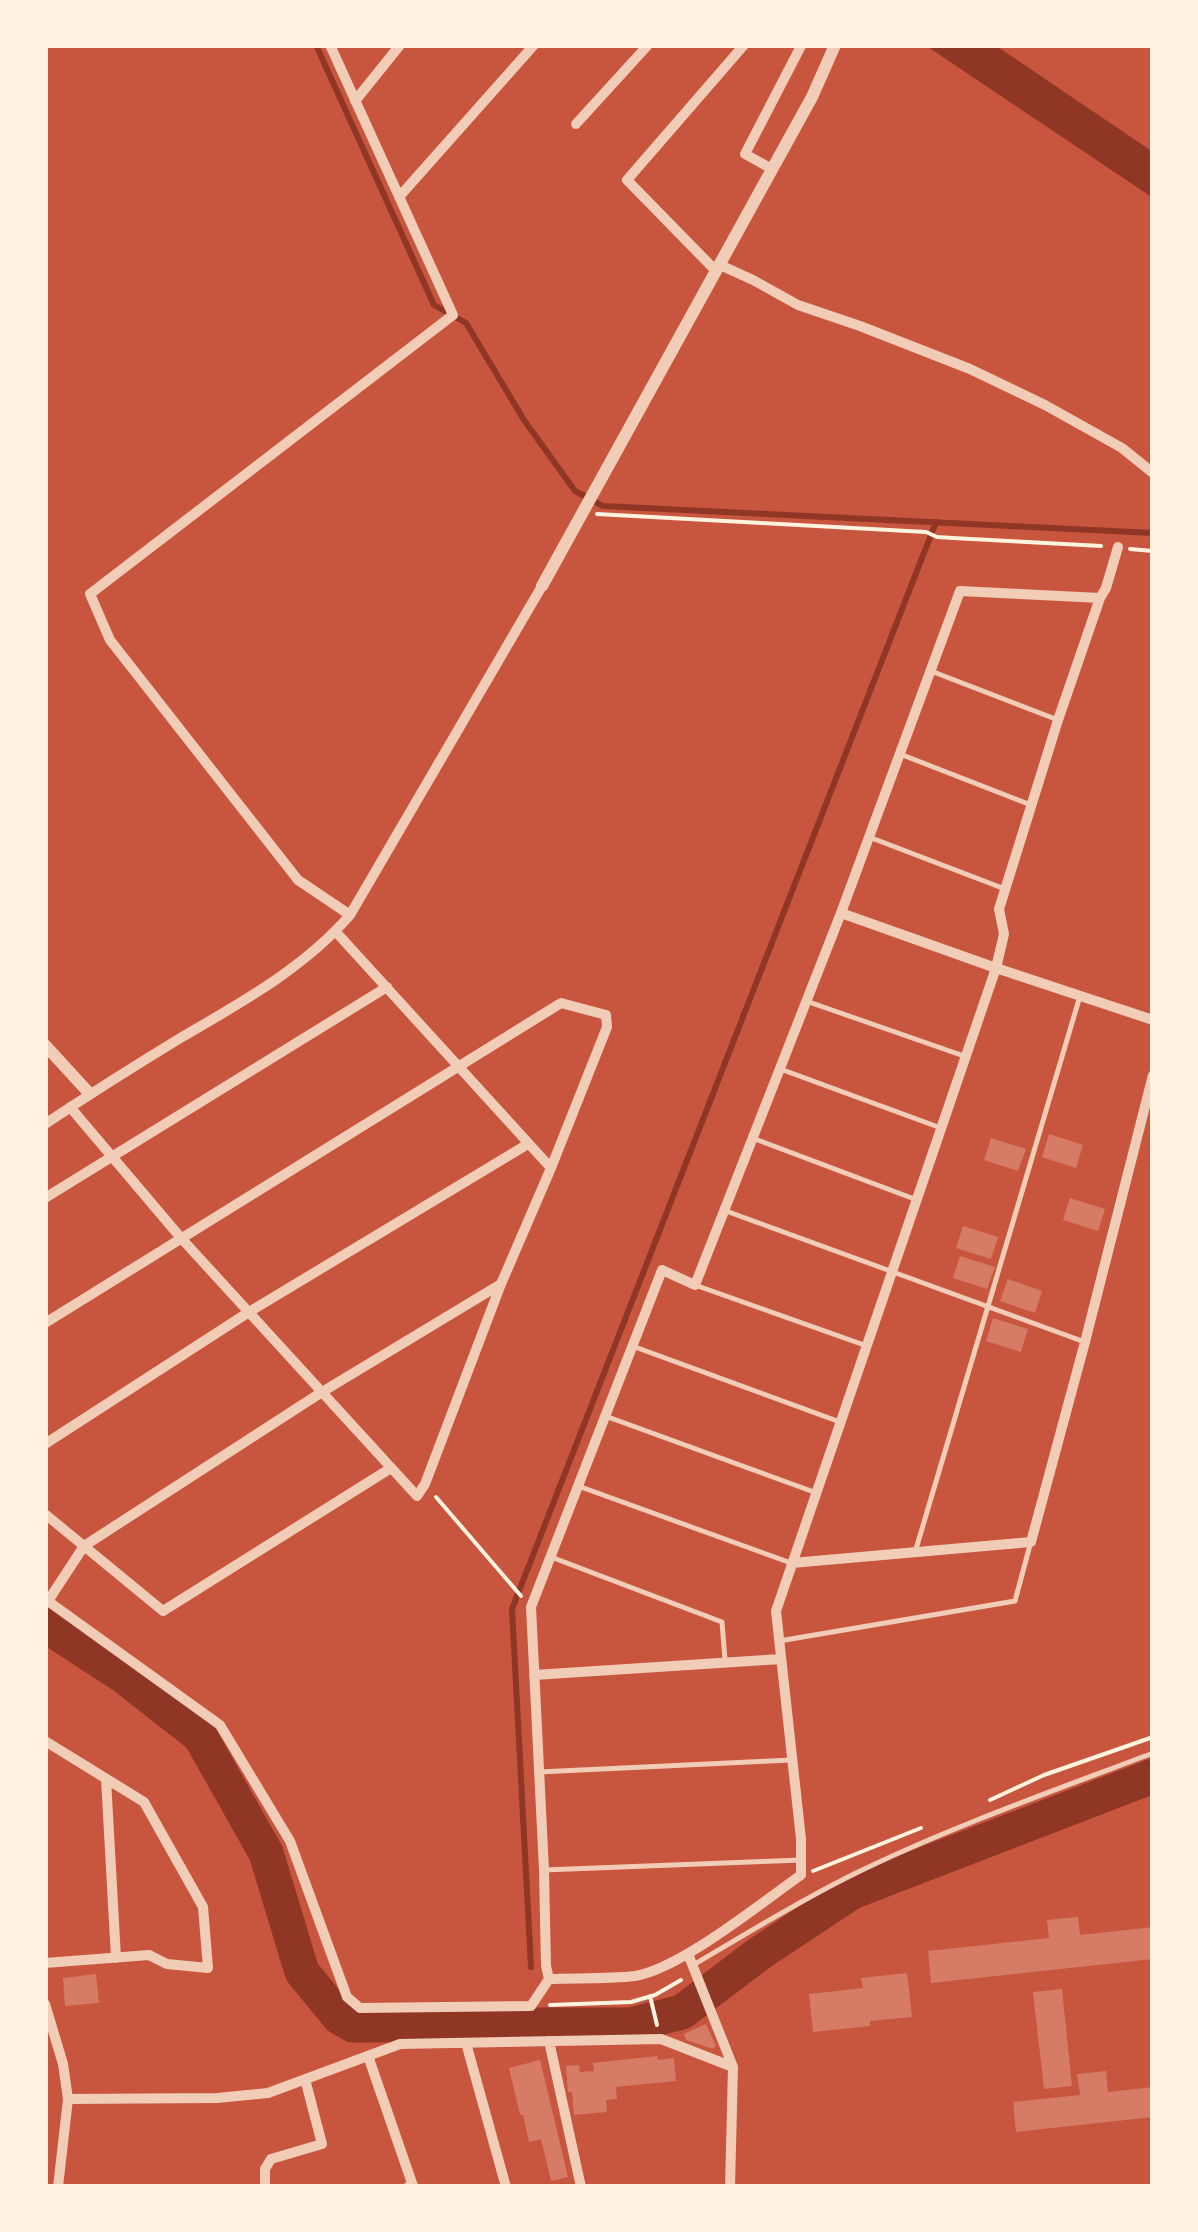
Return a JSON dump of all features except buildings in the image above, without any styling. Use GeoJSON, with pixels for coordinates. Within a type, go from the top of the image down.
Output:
{"type":"FeatureCollection","features":[{"type":"Feature","properties":{"kind":"street"},"geometry":{"type":"LineString","coordinates":[[330,45],[453,315],[90,594],[110,640],[298,880],[350,915]]}},
{"type":"Feature","properties":{"kind":"street"},"geometry":{"type":"LineString","coordinates":[[355,101],[400,45]]}},
{"type":"Feature","properties":{"kind":"street"},"geometry":{"type":"LineString","coordinates":[[399,197],[534,45]]}},
{"type":"Feature","properties":{"kind":"street"},"geometry":{"type":"LineString","coordinates":[[576,124],[648,45]]}},
{"type":"Feature","properties":{"kind":"street"},"geometry":{"type":"LineString","coordinates":[[744,45],[626,180],[718,268],[798,305],[970,369],[1122,448],[1153,473]]}},
{"type":"Feature","properties":{"kind":"street"},"geometry":{"type":"LineString","coordinates":[[772,169],[745,154],[799,45]]}},
{"type":"Feature","properties":{"kind":"street"},"geometry":{"type":"LineString","coordinates":[[45,1124],[89,1093],[252,996],[312,953],[350,915],[542,586],[812,97],[835,45]]}},
{"type":"Feature","properties":{"kind":"street"},"geometry":{"type":"LineString","coordinates":[[549,1978],[638,1976],[692,1964],[801,1876],[776,1611],[996,968],[1004,934],[999,910],[1005,888],[1118,547]]}},
{"type":"Feature","properties":{"kind":"street"},"geometry":{"type":"LineString","coordinates":[[501,1284],[322,1392],[84,1546],[46,1600],[220,1725],[290,1841],[347,1998],[360,2008],[530,2006],[549,1978],[531,1607],[662,1270],[696,1284],[841,913],[960,591],[1100,598]]}},
{"type":"Feature","properties":{"kind":"street"},"geometry":{"type":"LineString","coordinates":[[841,913],[1153,1020]]}},
{"type":"Feature","properties":{"kind":"street"},"geometry":{"type":"LineString","coordinates":[[336,932],[551,1168]]}},
{"type":"Feature","properties":{"kind":"street"},"geometry":{"type":"LineString","coordinates":[[45,1198],[387,987]]}},
{"type":"Feature","properties":{"kind":"street"},"geometry":{"type":"LineString","coordinates":[[45,1323],[181,1238],[561,1002],[606,1015],[608,1027],[417,1496],[181,1238],[70,1107]]}},
{"type":"Feature","properties":{"kind":"street"},"geometry":{"type":"LineString","coordinates":[[45,1045],[89,1093]]}},
{"type":"Feature","properties":{"kind":"street"},"geometry":{"type":"LineString","coordinates":[[792,1563],[1031,1542],[1153,1075]]}},
{"type":"Feature","properties":{"kind":"street"},"geometry":{"type":"LineString","coordinates":[[45,1444],[248,1312],[528,1144]]}},
{"type":"Feature","properties":{"kind":"street"},"geometry":{"type":"LineString","coordinates":[[45,1514],[163,1611],[391,1468]]}},
{"type":"Feature","properties":{"kind":"street"},"geometry":{"type":"LineString","coordinates":[[534,1675],[782,1660]]}},
{"type":"Feature","properties":{"kind":"street"},"geometry":{"type":"LineString","coordinates":[[45,1741],[144,1802],[203,1906],[208,1968],[167,1964],[149,1955],[45,1962]]}},
{"type":"Feature","properties":{"kind":"street"},"geometry":{"type":"LineString","coordinates":[[106,1779],[116,1958]]}},
{"type":"Feature","properties":{"kind":"street"},"geometry":{"type":"LineString","coordinates":[[692,1964],[733,2067],[730,2187]]}},
{"type":"Feature","properties":{"kind":"street"},"geometry":{"type":"LineString","coordinates":[[45,2004],[63,2064],[68,2099],[58,2187]]}},
{"type":"Feature","properties":{"kind":"street"},"geometry":{"type":"LineString","coordinates":[[68,2099],[217,2098],[268,2093],[400,2044],[661,2039],[733,2067]]}},
{"type":"Feature","properties":{"kind":"street"},"geometry":{"type":"LineString","coordinates":[[549,2042],[581,2187]]}},
{"type":"Feature","properties":{"kind":"street"},"geometry":{"type":"LineString","coordinates":[[466,2043],[506,2187]]}},
{"type":"Feature","properties":{"kind":"street"},"geometry":{"type":"LineString","coordinates":[[368,2056],[412,2186],[408,2187]]}},
{"type":"Feature","properties":{"kind":"street"},"geometry":{"type":"LineString","coordinates":[[265,2187],[265,2169],[271,2160],[322,2144],[305,2079]]}},
{"type":"Feature","properties":{"kind":"lane"},"geometry":{"type":"LineString","coordinates":[[931,671],[1058,720]]}},
{"type":"Feature","properties":{"kind":"lane"},"geometry":{"type":"LineString","coordinates":[[900,754],[1031,805]]}},
{"type":"Feature","properties":{"kind":"lane"},"geometry":{"type":"LineString","coordinates":[[869,836],[1005,888]]}},
{"type":"Feature","properties":{"kind":"lane"},"geometry":{"type":"LineString","coordinates":[[916,1552],[1080,996]]}},
{"type":"Feature","properties":{"kind":"lane"},"geometry":{"type":"LineString","coordinates":[[806,1001],[966,1056]]}},
{"type":"Feature","properties":{"kind":"lane"},"geometry":{"type":"LineString","coordinates":[[780,1069],[941,1128]]}},
{"type":"Feature","properties":{"kind":"lane"},"geometry":{"type":"LineString","coordinates":[[752,1138],[917,1200]]}},
{"type":"Feature","properties":{"kind":"lane"},"geometry":{"type":"LineString","coordinates":[[724,1210],[1085,1342]]}},
{"type":"Feature","properties":{"kind":"lane"},"geometry":{"type":"LineString","coordinates":[[696,1284],[866,1346]]}},
{"type":"Feature","properties":{"kind":"lane"},"geometry":{"type":"LineString","coordinates":[[632,1346],[840,1422]]}},
{"type":"Feature","properties":{"kind":"lane"},"geometry":{"type":"LineString","coordinates":[[605,1416],[816,1492]]}},
{"type":"Feature","properties":{"kind":"lane"},"geometry":{"type":"LineString","coordinates":[[578,1486],[792,1563]]}},
{"type":"Feature","properties":{"kind":"lane"},"geometry":{"type":"LineString","coordinates":[[779,1641],[1015,1601],[1031,1542]]}},
{"type":"Feature","properties":{"kind":"lane"},"geometry":{"type":"LineString","coordinates":[[550,1557],[722,1622],[725,1663]]}},
{"type":"Feature","properties":{"kind":"lane"},"geometry":{"type":"LineString","coordinates":[[692,1964],[854,1874],[1153,1752]]}},
{"type":"Feature","properties":{"kind":"lane"},"geometry":{"type":"LineString","coordinates":[[539,1772],[792,1760]]}},
{"type":"Feature","properties":{"kind":"lane"},"geometry":{"type":"LineString","coordinates":[[544,1870],[802,1860]]}},
{"type":"Feature","properties":{"kind":"path"},"geometry":{"type":"LineString","coordinates":[[582,514],[926,532],[937,537],[1153,552]]}},
{"type":"Feature","properties":{"kind":"path"},"geometry":{"type":"LineString","coordinates":[[425,1484],[512,1584]]}},
{"type":"Feature","properties":{"kind":"path"},"geometry":{"type":"LineString","coordinates":[[984,1802],[1044,1775],[1153,1736]]}},
{"type":"Feature","properties":{"kind":"path"},"geometry":{"type":"LineString","coordinates":[[801,1876],[924,1826]]}},
{"type":"Feature","properties":{"kind":"path"},"geometry":{"type":"LineString","coordinates":[[530,2006],[631,2002],[650,1996],[692,1964]]}},
{"type":"Feature","properties":{"kind":"path"},"geometry":{"type":"LineString","coordinates":[[650,1996],[661,2039]]}},
{"type":"Feature","properties":{"kind":"shaded area"},"geometry":{"type":"Polygon","coordinates":[[[925,45],[995,45],[1153,152],[1153,198],[925,45]]]}},
{"type":"Feature","properties":{"kind":"waterway"},"geometry":{"type":"LineString","coordinates":[[316,45],[434,305],[466,323],[524,420],[575,491],[603,506],[1153,533]]}},
{"type":"Feature","properties":{"kind":"waterway"},"geometry":{"type":"LineString","coordinates":[[531,1967],[512,1609],[936,522]]}},
{"type":"Feature","properties":{"kind":"waterway"},"geometry":{"type":"LineString","coordinates":[[45,1625],[122,1675],[200,1736],[266,1853],[302,1972],[339,2017],[353,2025],[630,2025],[682,2012],[760,1953],[852,1892],[1153,1776]]}}]}
